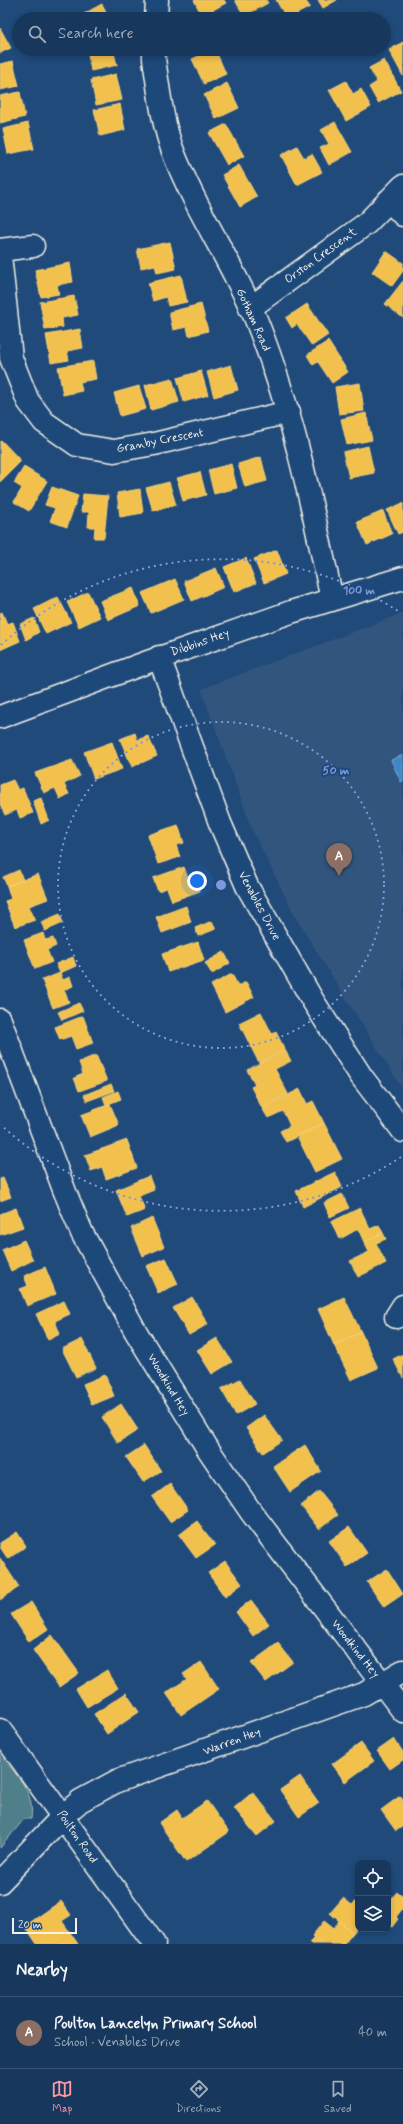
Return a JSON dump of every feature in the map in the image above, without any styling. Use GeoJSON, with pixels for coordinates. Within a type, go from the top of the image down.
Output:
{"type":"FeatureCollection","features":[{"type":"Feature","properties":{"kind":"street"},"geometry":{"type":"LineString","coordinates":[[156,12],[157,0]]}},
{"type":"Feature","properties":{"kind":"street","name":"Gotham Road"},"geometry":{"type":"LineString","coordinates":[[154,56],[164,124],[174,154],[209,230],[256,321],[289,412],[307,479],[332,600]]}},
{"type":"Feature","properties":{"kind":"street","name":"Orston Crescent"},"geometry":{"type":"LineString","coordinates":[[250,308],[398,200]]}},
{"type":"Feature","properties":{"kind":"street"},"geometry":{"type":"LineString","coordinates":[[0,250],[33,246]]}},
{"type":"Feature","properties":{"kind":"street","name":"Granby Crescent"},"geometry":{"type":"LineString","coordinates":[[0,255],[11,358],[28,401],[44,422],[77,445],[114,451],[154,444],[289,412]]}},
{"type":"Feature","properties":{"kind":"street","name":"Dibbins Hey"},"geometry":{"type":"LineString","coordinates":[[0,717],[159,657],[403,578]]}},
{"type":"Feature","properties":{"kind":"street","name":"Venables Drive"},"geometry":{"type":"LineString","coordinates":[[159,657],[220,823],[247,886],[317,1008],[360,1076],[403,1131]]}},
{"type":"Feature","properties":{"kind":"street","name":"Woodkind Hey"},"geometry":{"type":"LineString","coordinates":[[0,1020],[64,1192],[82,1233],[136,1332],[208,1449],[250,1512],[403,1711]]}},
{"type":"Feature","properties":{"kind":"street","name":"Warren Hey"},"geometry":{"type":"LineString","coordinates":[[0,1882],[63,1816],[80,1801],[117,1781],[364,1694],[403,1671]]}},
{"type":"Feature","properties":{"kind":"street","name":"Poulton Road"},"geometry":{"type":"LineString","coordinates":[[0,1730],[154,1944]]}},
{"type":"Feature","properties":{"kind":"shaded area"},"geometry":{"type":"Polygon","coordinates":[[[403,613],[403,1090],[297,920],[253,832],[201,689],[403,613]]]}},
{"type":"Feature","properties":{"kind":"green space"},"geometry":{"type":"Polygon","coordinates":[[[0,1754],[27,1791],[30,1800],[31,1819],[24,1819],[0,1848],[0,1754]]]}},
{"type":"Feature","properties":{"kind":"building: Homes"},"geometry":{"type":"Polygon","coordinates":[[[194,0],[224,0],[226,3],[209,12],[200,12],[194,0]]]}},
{"type":"Feature","properties":{"kind":"building: Homes"},"geometry":{"type":"Polygon","coordinates":[[[235,0],[266,0],[268,3],[251,12],[242,12],[235,0]]]}},
{"type":"Feature","properties":{"kind":"building: Homes"},"geometry":{"type":"Polygon","coordinates":[[[276,0],[305,0],[310,7],[300,12],[283,12],[276,0]]]}},
{"type":"Feature","properties":{"kind":"building: Homes"},"geometry":{"type":"Polygon","coordinates":[[[318,0],[337,0],[323,8],[318,0]]]}},
{"type":"Feature","properties":{"kind":"building: Homes"},"geometry":{"type":"Polygon","coordinates":[[[102,4],[106,12],[87,12],[102,4]]]}},
{"type":"Feature","properties":{"kind":"building: Homes"},"geometry":{"type":"Polygon","coordinates":[[[0,28],[11,48],[0,53],[0,28]]]}},
{"type":"Feature","properties":{"kind":"building: Homes"},"geometry":{"type":"Polygon","coordinates":[[[403,42],[403,76],[391,54],[391,49],[403,42]]]}},
{"type":"Feature","properties":{"kind":"building: Homes"},"geometry":{"type":"Polygon","coordinates":[[[88,56],[115,56],[117,65],[91,71],[88,56]]]}},
{"type":"Feature","properties":{"kind":"building: Homes"},"geometry":{"type":"Polygon","coordinates":[[[199,56],[218,56],[226,74],[204,84],[192,59],[199,56]]]}},
{"type":"Feature","properties":{"kind":"building: Homes"},"geometry":{"type":"Polygon","coordinates":[[[384,60],[401,91],[378,103],[369,87],[377,82],[369,68],[384,60]]]}},
{"type":"Feature","properties":{"kind":"building: Homes"},"geometry":{"type":"Polygon","coordinates":[[[13,61],[19,86],[0,90],[0,64],[13,61]]]}},
{"type":"Feature","properties":{"kind":"building: Homes"},"geometry":{"type":"Polygon","coordinates":[[[116,74],[122,100],[96,105],[91,80],[116,74]]]}},
{"type":"Feature","properties":{"kind":"building: Homes"},"geometry":{"type":"Polygon","coordinates":[[[346,81],[353,94],[361,89],[371,107],[346,121],[329,90],[346,81]]]}},
{"type":"Feature","properties":{"kind":"building: Homes"},"geometry":{"type":"Polygon","coordinates":[[[227,83],[239,108],[216,119],[204,95],[227,83]]]}},
{"type":"Feature","properties":{"kind":"building: Homes"},"geometry":{"type":"Polygon","coordinates":[[[20,92],[25,117],[0,123],[0,96],[20,92]]]}},
{"type":"Feature","properties":{"kind":"building: Homes"},"geometry":{"type":"Polygon","coordinates":[[[120,104],[125,130],[100,136],[94,110],[120,104]]]}},
{"type":"Feature","properties":{"kind":"building: Homes"},"geometry":{"type":"Polygon","coordinates":[[[335,122],[352,152],[329,165],[320,148],[329,144],[321,130],[335,122]]]}},
{"type":"Feature","properties":{"kind":"building: Homes"},"geometry":{"type":"Polygon","coordinates":[[[28,123],[34,149],[8,154],[3,129],[28,123]]]}},
{"type":"Feature","properties":{"kind":"building: Homes"},"geometry":{"type":"Polygon","coordinates":[[[226,124],[244,156],[227,165],[209,133],[226,124]]]}},
{"type":"Feature","properties":{"kind":"building: Homes"},"geometry":{"type":"Polygon","coordinates":[[[297,146],[304,158],[312,154],[322,172],[297,185],[281,155],[297,146]]]}},
{"type":"Feature","properties":{"kind":"building: Homes"},"geometry":{"type":"Polygon","coordinates":[[[239,165],[257,197],[240,207],[222,175],[239,165]]]}},
{"type":"Feature","properties":{"kind":"building: Homes"},"geometry":{"type":"Polygon","coordinates":[[[170,242],[176,269],[157,273],[155,265],[141,268],[137,249],[170,242]]]}},
{"type":"Feature","properties":{"kind":"building: Homes"},"geometry":{"type":"Polygon","coordinates":[[[386,251],[403,263],[403,271],[392,286],[372,272],[386,251]]]}},
{"type":"Feature","properties":{"kind":"building: Homes"},"geometry":{"type":"Polygon","coordinates":[[[70,263],[73,282],[57,285],[59,294],[41,297],[35,270],[70,263]]]}},
{"type":"Feature","properties":{"kind":"building: Homes"},"geometry":{"type":"Polygon","coordinates":[[[181,275],[187,302],[168,306],[166,297],[153,301],[148,283],[181,275]]]}},
{"type":"Feature","properties":{"kind":"building: Homes"},"geometry":{"type":"Polygon","coordinates":[[[403,281],[403,318],[385,304],[403,281]]]}},
{"type":"Feature","properties":{"kind":"building: Homes"},"geometry":{"type":"Polygon","coordinates":[[[74,296],[78,315],[62,318],[63,327],[45,330],[40,302],[74,296]]]}},
{"type":"Feature","properties":{"kind":"building: Homes"},"geometry":{"type":"Polygon","coordinates":[[[201,304],[208,331],[189,336],[187,327],[173,330],[169,312],[201,304]]]}},
{"type":"Feature","properties":{"kind":"building: Homes"},"geometry":{"type":"Polygon","coordinates":[[[307,304],[328,335],[312,346],[297,324],[292,328],[286,318],[307,304]]]}},
{"type":"Feature","properties":{"kind":"building: Homes"},"geometry":{"type":"Polygon","coordinates":[[[80,329],[83,348],[67,351],[69,360],[51,363],[46,335],[80,329]]]}},
{"type":"Feature","properties":{"kind":"building: Homes"},"geometry":{"type":"Polygon","coordinates":[[[328,341],[348,372],[332,383],[318,362],[313,365],[307,355],[328,341]]]}},
{"type":"Feature","properties":{"kind":"building: Homes"},"geometry":{"type":"Polygon","coordinates":[[[93,361],[96,379],[80,382],[82,391],[63,395],[58,367],[93,361]]]}},
{"type":"Feature","properties":{"kind":"building: Homes"},"geometry":{"type":"Polygon","coordinates":[[[231,365],[238,390],[214,397],[207,372],[231,365]]]}},
{"type":"Feature","properties":{"kind":"building: Homes"},"geometry":{"type":"Polygon","coordinates":[[[201,371],[208,395],[184,402],[177,378],[201,371]]]}},
{"type":"Feature","properties":{"kind":"building: Homes"},"geometry":{"type":"Polygon","coordinates":[[[172,378],[179,402],[151,410],[145,385],[172,378]]]}},
{"type":"Feature","properties":{"kind":"building: Homes"},"geometry":{"type":"Polygon","coordinates":[[[360,383],[364,411],[339,414],[335,387],[360,383]]]}},
{"type":"Feature","properties":{"kind":"building: Homes"},"geometry":{"type":"Polygon","coordinates":[[[139,386],[146,409],[120,416],[114,393],[139,386]]]}},
{"type":"Feature","properties":{"kind":"building: Homes"},"geometry":{"type":"Polygon","coordinates":[[[366,413],[372,440],[347,445],[341,419],[366,413]]]}},
{"type":"Feature","properties":{"kind":"building: Homes"},"geometry":{"type":"Polygon","coordinates":[[[2,441],[21,461],[0,482],[0,442],[2,441]]]}},
{"type":"Feature","properties":{"kind":"building: Homes"},"geometry":{"type":"Polygon","coordinates":[[[368,446],[374,473],[349,478],[343,452],[368,446]]]}},
{"type":"Feature","properties":{"kind":"building: Homes"},"geometry":{"type":"Polygon","coordinates":[[[261,457],[267,481],[245,487],[238,464],[261,457]]]}},
{"type":"Feature","properties":{"kind":"building: Homes"},"geometry":{"type":"Polygon","coordinates":[[[231,464],[237,488],[214,494],[208,470],[231,464]]]}},
{"type":"Feature","properties":{"kind":"building: Homes"},"geometry":{"type":"Polygon","coordinates":[[[24,467],[47,481],[29,511],[14,502],[22,488],[14,483],[24,467]]]}},
{"type":"Feature","properties":{"kind":"building: Homes"},"geometry":{"type":"Polygon","coordinates":[[[200,472],[206,495],[183,501],[177,478],[200,472]]]}},
{"type":"Feature","properties":{"kind":"building: Homes"},"geometry":{"type":"Polygon","coordinates":[[[169,482],[176,505],[153,511],[146,488],[169,482]]]}},
{"type":"Feature","properties":{"kind":"building: Homes"},"geometry":{"type":"Polygon","coordinates":[[[52,487],[78,496],[67,527],[50,521],[55,508],[45,505],[52,487]]]}},
{"type":"Feature","properties":{"kind":"building: Homes"},"geometry":{"type":"Polygon","coordinates":[[[140,489],[143,513],[120,517],[117,493],[140,489]]]}},
{"type":"Feature","properties":{"kind":"building: Homes"},"geometry":{"type":"Polygon","coordinates":[[[83,494],[108,496],[104,538],[94,538],[95,527],[88,527],[89,512],[81,512],[83,494]]]}},
{"type":"Feature","properties":{"kind":"building: Homes"},"geometry":{"type":"Polygon","coordinates":[[[403,503],[403,532],[398,534],[387,510],[403,503]]]}},
{"type":"Feature","properties":{"kind":"building: Homes"},"geometry":{"type":"Polygon","coordinates":[[[383,511],[392,534],[367,545],[357,522],[383,511]]]}},
{"type":"Feature","properties":{"kind":"building: Homes"},"geometry":{"type":"Polygon","coordinates":[[[277,550],[286,574],[264,583],[254,559],[277,550]]]}},
{"type":"Feature","properties":{"kind":"building: Homes"},"geometry":{"type":"Polygon","coordinates":[[[246,558],[256,583],[234,592],[224,567],[246,558]]]}},
{"type":"Feature","properties":{"kind":"building: Homes"},"geometry":{"type":"Polygon","coordinates":[[[216,568],[224,587],[192,601],[184,581],[216,568]]]}},
{"type":"Feature","properties":{"kind":"building: Homes"},"geometry":{"type":"Polygon","coordinates":[[[175,579],[184,599],[151,613],[142,593],[175,579]]]}},
{"type":"Feature","properties":{"kind":"building: Homes"},"geometry":{"type":"Polygon","coordinates":[[[133,588],[140,606],[108,620],[100,601],[133,588]]]}},
{"type":"Feature","properties":{"kind":"building: Homes"},"geometry":{"type":"Polygon","coordinates":[[[88,592],[100,617],[79,627],[67,602],[88,592]]]}},
{"type":"Feature","properties":{"kind":"building: Homes"},"geometry":{"type":"Polygon","coordinates":[[[58,597],[71,622],[46,634],[34,609],[58,597]]]}},
{"type":"Feature","properties":{"kind":"building: Homes"},"geometry":{"type":"Polygon","coordinates":[[[2,612],[7,624],[13,622],[20,641],[0,650],[0,613],[2,612]]]}},
{"type":"Feature","properties":{"kind":"building: Homes"},"geometry":{"type":"Polygon","coordinates":[[[34,618],[39,632],[26,640],[20,624],[34,618]]]}},
{"type":"Feature","properties":{"kind":"building: Homes"},"geometry":{"type":"Polygon","coordinates":[[[135,733],[137,740],[148,736],[157,756],[132,767],[120,739],[135,733]]]}},
{"type":"Feature","properties":{"kind":"building: Homes"},"geometry":{"type":"Polygon","coordinates":[[[112,742],[122,769],[94,779],[84,752],[112,742]]]}},
{"type":"Feature","properties":{"kind":"building: Homes"},"geometry":{"type":"Polygon","coordinates":[[[72,760],[80,776],[64,784],[69,794],[60,799],[55,788],[44,793],[35,773],[72,760]]]}},
{"type":"Feature","properties":{"kind":"building: Homes"},"geometry":{"type":"Polygon","coordinates":[[[13,780],[18,790],[23,788],[33,813],[20,818],[17,810],[5,815],[0,804],[0,785],[13,780]]]}},
{"type":"Feature","properties":{"kind":"building: Homes"},"geometry":{"type":"Polygon","coordinates":[[[41,798],[49,820],[41,824],[33,801],[41,798]]]}},
{"type":"Feature","properties":{"kind":"building: Homes"},"geometry":{"type":"Polygon","coordinates":[[[178,825],[184,843],[176,845],[180,857],[158,864],[148,835],[178,825]]]}},
{"type":"Feature","properties":{"kind":"building: Homes"},"geometry":{"type":"Polygon","coordinates":[[[184,867],[188,878],[195,875],[200,891],[172,901],[167,888],[158,891],[153,878],[184,867]]]}},
{"type":"Feature","properties":{"kind":"building: Homes"},"geometry":{"type":"Polygon","coordinates":[[[19,870],[23,880],[7,886],[3,877],[19,870]]]}},
{"type":"Feature","properties":{"kind":"building: Homes"},"geometry":{"type":"Polygon","coordinates":[[[38,874],[48,899],[29,906],[35,920],[15,927],[5,901],[11,899],[7,886],[38,874]]]}},
{"type":"Feature","properties":{"kind":"building: Homes"},"geometry":{"type":"Polygon","coordinates":[[[186,906],[191,922],[162,933],[156,917],[186,906]]]}},
{"type":"Feature","properties":{"kind":"building: Homes"},"geometry":{"type":"Polygon","coordinates":[[[60,914],[63,923],[45,931],[41,922],[60,914]]]}},
{"type":"Feature","properties":{"kind":"building: Homes"},"geometry":{"type":"Polygon","coordinates":[[[212,921],[216,929],[198,936],[195,928],[212,921]]]}},
{"type":"Feature","properties":{"kind":"building: Homes"},"geometry":{"type":"Polygon","coordinates":[[[43,933],[45,940],[53,938],[56,946],[47,950],[52,962],[35,969],[24,940],[43,933]]]}},
{"type":"Feature","properties":{"kind":"building: Homes"},"geometry":{"type":"Polygon","coordinates":[[[198,942],[204,960],[168,972],[162,954],[198,942]]]}},
{"type":"Feature","properties":{"kind":"building: Homes"},"geometry":{"type":"Polygon","coordinates":[[[224,952],[230,963],[212,974],[205,963],[224,952]]]}},
{"type":"Feature","properties":{"kind":"building: Homes"},"geometry":{"type":"Polygon","coordinates":[[[73,957],[76,966],[60,973],[56,964],[73,957]]]}},
{"type":"Feature","properties":{"kind":"building: Homes"},"geometry":{"type":"Polygon","coordinates":[[[60,973],[63,980],[70,977],[73,986],[64,990],[69,1002],[53,1008],[42,980],[60,973]]]}},
{"type":"Feature","properties":{"kind":"building: Homes"},"geometry":{"type":"Polygon","coordinates":[[[232,974],[238,986],[246,982],[254,997],[225,1012],[211,985],[232,974]]]}},
{"type":"Feature","properties":{"kind":"building: Homes"},"geometry":{"type":"Polygon","coordinates":[[[79,1003],[83,1011],[62,1020],[58,1012],[79,1003]]]}},
{"type":"Feature","properties":{"kind":"building: Homes"},"geometry":{"type":"Polygon","coordinates":[[[261,1012],[272,1034],[276,1032],[285,1050],[259,1063],[239,1023],[261,1012]]]}},
{"type":"Feature","properties":{"kind":"building: Homes"},"geometry":{"type":"Polygon","coordinates":[[[83,1016],[93,1043],[76,1049],[71,1036],[60,1040],[55,1027],[83,1016]]]}},
{"type":"Feature","properties":{"kind":"building: Homes"},"geometry":{"type":"Polygon","coordinates":[[[285,1050],[291,1061],[275,1069],[288,1094],[262,1108],[251,1087],[255,1085],[247,1070],[285,1050]]]}},
{"type":"Feature","properties":{"kind":"building: Homes"},"geometry":{"type":"Polygon","coordinates":[[[96,1055],[107,1081],[79,1091],[74,1078],[83,1074],[79,1062],[96,1055]]]}},
{"type":"Feature","properties":{"kind":"building: Homes"},"geometry":{"type":"Polygon","coordinates":[[[111,1084],[114,1091],[87,1101],[84,1095],[111,1084]]]}},
{"type":"Feature","properties":{"kind":"building: Homes"},"geometry":{"type":"Polygon","coordinates":[[[300,1089],[307,1104],[313,1101],[324,1123],[286,1142],[280,1131],[290,1126],[283,1111],[268,1118],[262,1108],[300,1089]]]}},
{"type":"Feature","properties":{"kind":"building: Homes"},"geometry":{"type":"Polygon","coordinates":[[[118,1091],[121,1099],[106,1105],[103,1097],[118,1091]]]}},
{"type":"Feature","properties":{"kind":"building: Homes"},"geometry":{"type":"Polygon","coordinates":[[[110,1104],[119,1125],[90,1137],[81,1115],[110,1104]]]}},
{"type":"Feature","properties":{"kind":"building: Homes"},"geometry":{"type":"Polygon","coordinates":[[[324,1123],[342,1159],[315,1172],[297,1136],[324,1123]]]}},
{"type":"Feature","properties":{"kind":"building: Homes"},"geometry":{"type":"Polygon","coordinates":[[[127,1140],[137,1168],[106,1179],[102,1167],[91,1171],[85,1155],[127,1140]]]}},
{"type":"Feature","properties":{"kind":"building: Homes"},"geometry":{"type":"Polygon","coordinates":[[[335,1172],[342,1187],[303,1207],[296,1191],[335,1172]]]}},
{"type":"Feature","properties":{"kind":"building: Homes"},"geometry":{"type":"Polygon","coordinates":[[[149,1176],[154,1190],[139,1196],[145,1210],[127,1217],[116,1190],[149,1176]]]}},
{"type":"Feature","properties":{"kind":"building: Homes"},"geometry":{"type":"Polygon","coordinates":[[[3,1178],[11,1197],[0,1201],[0,1179],[3,1178]]]}},
{"type":"Feature","properties":{"kind":"building: Homes"},"geometry":{"type":"Polygon","coordinates":[[[342,1194],[349,1208],[330,1217],[324,1203],[342,1194]]]}},
{"type":"Feature","properties":{"kind":"building: Homes"},"geometry":{"type":"Polygon","coordinates":[[[16,1208],[23,1227],[0,1235],[0,1214],[16,1208]]]}},
{"type":"Feature","properties":{"kind":"building: Homes"},"geometry":{"type":"Polygon","coordinates":[[[360,1208],[370,1229],[379,1225],[383,1233],[364,1242],[358,1229],[340,1239],[331,1222],[360,1208]]]}},
{"type":"Feature","properties":{"kind":"building: Homes"},"geometry":{"type":"Polygon","coordinates":[[[152,1218],[164,1247],[143,1256],[131,1228],[152,1218]]]}},
{"type":"Feature","properties":{"kind":"building: Homes"},"geometry":{"type":"Polygon","coordinates":[[[383,1233],[386,1239],[376,1243],[386,1263],[358,1277],[350,1261],[369,1252],[364,1242],[383,1233]]]}},
{"type":"Feature","properties":{"kind":"building: Homes"},"geometry":{"type":"Polygon","coordinates":[[[24,1240],[33,1260],[11,1271],[2,1250],[24,1240]]]}},
{"type":"Feature","properties":{"kind":"building: Homes"},"geometry":{"type":"Polygon","coordinates":[[[166,1258],[178,1284],[158,1293],[146,1266],[166,1258]]]}},
{"type":"Feature","properties":{"kind":"building: Homes"},"geometry":{"type":"Polygon","coordinates":[[[45,1267],[56,1294],[27,1306],[20,1289],[28,1286],[24,1276],[45,1267]]]}},
{"type":"Feature","properties":{"kind":"building: Homes"},"geometry":{"type":"Polygon","coordinates":[[[192,1297],[208,1324],[189,1335],[173,1308],[192,1297]]]}},
{"type":"Feature","properties":{"kind":"building: Homes"},"geometry":{"type":"Polygon","coordinates":[[[344,1297],[361,1332],[334,1345],[318,1309],[344,1297]]]}},
{"type":"Feature","properties":{"kind":"building: Homes"},"geometry":{"type":"Polygon","coordinates":[[[64,1301],[70,1314],[55,1321],[60,1334],[48,1340],[36,1314],[64,1301]]]}},
{"type":"Feature","properties":{"kind":"building: Homes"},"geometry":{"type":"Polygon","coordinates":[[[361,1332],[378,1368],[351,1380],[334,1345],[361,1332]]]}},
{"type":"Feature","properties":{"kind":"building: Homes"},"geometry":{"type":"Polygon","coordinates":[[[217,1338],[232,1362],[212,1374],[197,1350],[217,1338]]]}},
{"type":"Feature","properties":{"kind":"building: Homes"},"geometry":{"type":"Polygon","coordinates":[[[82,1339],[96,1368],[76,1377],[62,1349],[82,1339]]]}},
{"type":"Feature","properties":{"kind":"building: Homes"},"geometry":{"type":"Polygon","coordinates":[[[403,1354],[403,1378],[393,1359],[403,1354]]]}},
{"type":"Feature","properties":{"kind":"building: Homes"},"geometry":{"type":"Polygon","coordinates":[[[105,1375],[114,1396],[92,1405],[83,1384],[105,1375]]]}},
{"type":"Feature","properties":{"kind":"building: Homes"},"geometry":{"type":"Polygon","coordinates":[[[240,1379],[255,1404],[236,1415],[221,1389],[240,1379]]]}},
{"type":"Feature","properties":{"kind":"building: Homes"},"geometry":{"type":"Polygon","coordinates":[[[121,1404],[138,1430],[118,1443],[102,1417],[121,1404]]]}},
{"type":"Feature","properties":{"kind":"building: Homes"},"geometry":{"type":"Polygon","coordinates":[[[264,1415],[282,1440],[263,1453],[246,1428],[264,1415]]]}},
{"type":"Feature","properties":{"kind":"building: Homes"},"geometry":{"type":"Polygon","coordinates":[[[144,1445],[161,1471],[143,1482],[126,1457],[144,1445]]]}},
{"type":"Feature","properties":{"kind":"building: Homes"},"geometry":{"type":"Polygon","coordinates":[[[305,1445],[321,1471],[290,1492],[273,1466],[305,1445]]]}},
{"type":"Feature","properties":{"kind":"building: Homes"},"geometry":{"type":"Polygon","coordinates":[[[170,1484],[188,1510],[170,1522],[152,1497],[170,1484]]]}},
{"type":"Feature","properties":{"kind":"building: Homes"},"geometry":{"type":"Polygon","coordinates":[[[319,1491],[338,1515],[319,1529],[301,1506],[319,1491]]]}},
{"type":"Feature","properties":{"kind":"building: Homes"},"geometry":{"type":"Polygon","coordinates":[[[197,1521],[215,1545],[196,1558],[179,1535],[197,1521]]]}},
{"type":"Feature","properties":{"kind":"building: Homes"},"geometry":{"type":"Polygon","coordinates":[[[349,1527],[367,1553],[347,1567],[329,1541],[349,1527]]]}},
{"type":"Feature","properties":{"kind":"building: Homes"},"geometry":{"type":"Polygon","coordinates":[[[17,1532],[26,1546],[8,1559],[0,1547],[0,1543],[17,1532]]]}},
{"type":"Feature","properties":{"kind":"building: Homes"},"geometry":{"type":"Polygon","coordinates":[[[0,1558],[19,1587],[0,1600],[0,1558]]]}},
{"type":"Feature","properties":{"kind":"building: Homes"},"geometry":{"type":"Polygon","coordinates":[[[225,1561],[242,1584],[225,1597],[208,1573],[225,1561]]]}},
{"type":"Feature","properties":{"kind":"building: Homes"},"geometry":{"type":"Polygon","coordinates":[[[387,1569],[403,1594],[384,1607],[367,1582],[387,1569]]]}},
{"type":"Feature","properties":{"kind":"building: Homes"},"geometry":{"type":"Polygon","coordinates":[[[251,1600],[269,1624],[253,1636],[236,1612],[251,1600]]]}},
{"type":"Feature","properties":{"kind":"building: Homes"},"geometry":{"type":"Polygon","coordinates":[[[31,1602],[48,1629],[29,1642],[11,1614],[31,1602]]]}},
{"type":"Feature","properties":{"kind":"building: Homes"},"geometry":{"type":"Polygon","coordinates":[[[52,1635],[79,1673],[59,1687],[33,1650],[52,1635]]]}},
{"type":"Feature","properties":{"kind":"building: Homes"},"geometry":{"type":"Polygon","coordinates":[[[278,1643],[293,1662],[266,1682],[251,1663],[278,1643]]]}},
{"type":"Feature","properties":{"kind":"building: Homes"},"geometry":{"type":"Polygon","coordinates":[[[201,1662],[219,1689],[181,1715],[166,1693],[187,1679],[183,1674],[201,1662]]]}},
{"type":"Feature","properties":{"kind":"building: Homes"},"geometry":{"type":"Polygon","coordinates":[[[107,1670],[118,1688],[87,1707],[76,1689],[107,1670]]]}},
{"type":"Feature","properties":{"kind":"building: Homes"},"geometry":{"type":"Polygon","coordinates":[[[126,1693],[139,1712],[107,1734],[94,1714],[126,1693]]]}},
{"type":"Feature","properties":{"kind":"building: Homes"},"geometry":{"type":"Polygon","coordinates":[[[394,1739],[403,1752],[403,1760],[390,1769],[377,1751],[394,1739]]]}},
{"type":"Feature","properties":{"kind":"building: Homes"},"geometry":{"type":"Polygon","coordinates":[[[361,1743],[374,1761],[345,1782],[332,1764],[361,1743]]]}},
{"type":"Feature","properties":{"kind":"building: Homes"},"geometry":{"type":"Polygon","coordinates":[[[300,1776],[319,1803],[299,1817],[280,1790],[300,1776]]]}},
{"type":"Feature","properties":{"kind":"building: Homes"},"geometry":{"type":"Polygon","coordinates":[[[253,1792],[276,1821],[257,1836],[234,1808],[253,1792]]]}},
{"type":"Feature","properties":{"kind":"building: Homes"},"geometry":{"type":"Polygon","coordinates":[[[400,1796],[403,1800],[403,1826],[396,1831],[381,1810],[400,1796]]]}},
{"type":"Feature","properties":{"kind":"building: Homes"},"geometry":{"type":"Polygon","coordinates":[[[207,1801],[229,1832],[186,1862],[159,1823],[177,1810],[182,1818],[207,1801]]]}},
{"type":"Feature","properties":{"kind":"building: Homes"},"geometry":{"type":"Polygon","coordinates":[[[397,1892],[403,1897],[403,1908],[396,1917],[398,1919],[392,1927],[391,1926],[391,1899],[397,1892]]]}},
{"type":"Feature","properties":{"kind":"building: Homes"},"geometry":{"type":"Polygon","coordinates":[[[343,1898],[352,1905],[355,1902],[355,1931],[353,1933],[330,1913],[343,1898]]]}},
{"type":"Feature","properties":{"kind":"building: Homes"},"geometry":{"type":"Polygon","coordinates":[[[61,1901],[71,1915],[62,1921],[78,1944],[37,1944],[25,1926],[61,1901]]]}},
{"type":"Feature","properties":{"kind":"building: Homes"},"geometry":{"type":"Polygon","coordinates":[[[324,1921],[333,1928],[339,1921],[353,1933],[344,1944],[322,1944],[312,1936],[324,1921]]]}},
{"type":"Feature","properties":{"kind":"building: Homes"},"geometry":{"type":"Polygon","coordinates":[[[314,1938],[322,1944],[312,1944],[310,1942],[314,1938]]]}},
{"type":"Feature","properties":{"kind":"building: Schools"},"geometry":{"type":"Polygon","coordinates":[[[403,755],[403,781],[401,782],[391,760],[403,755]]]}},
{"type":"Feature","properties":{"kind":"place","name":"Poulton Lancelyn Primary School"},"geometry":{"type":"Point","coordinates":[339,876]}}]}
